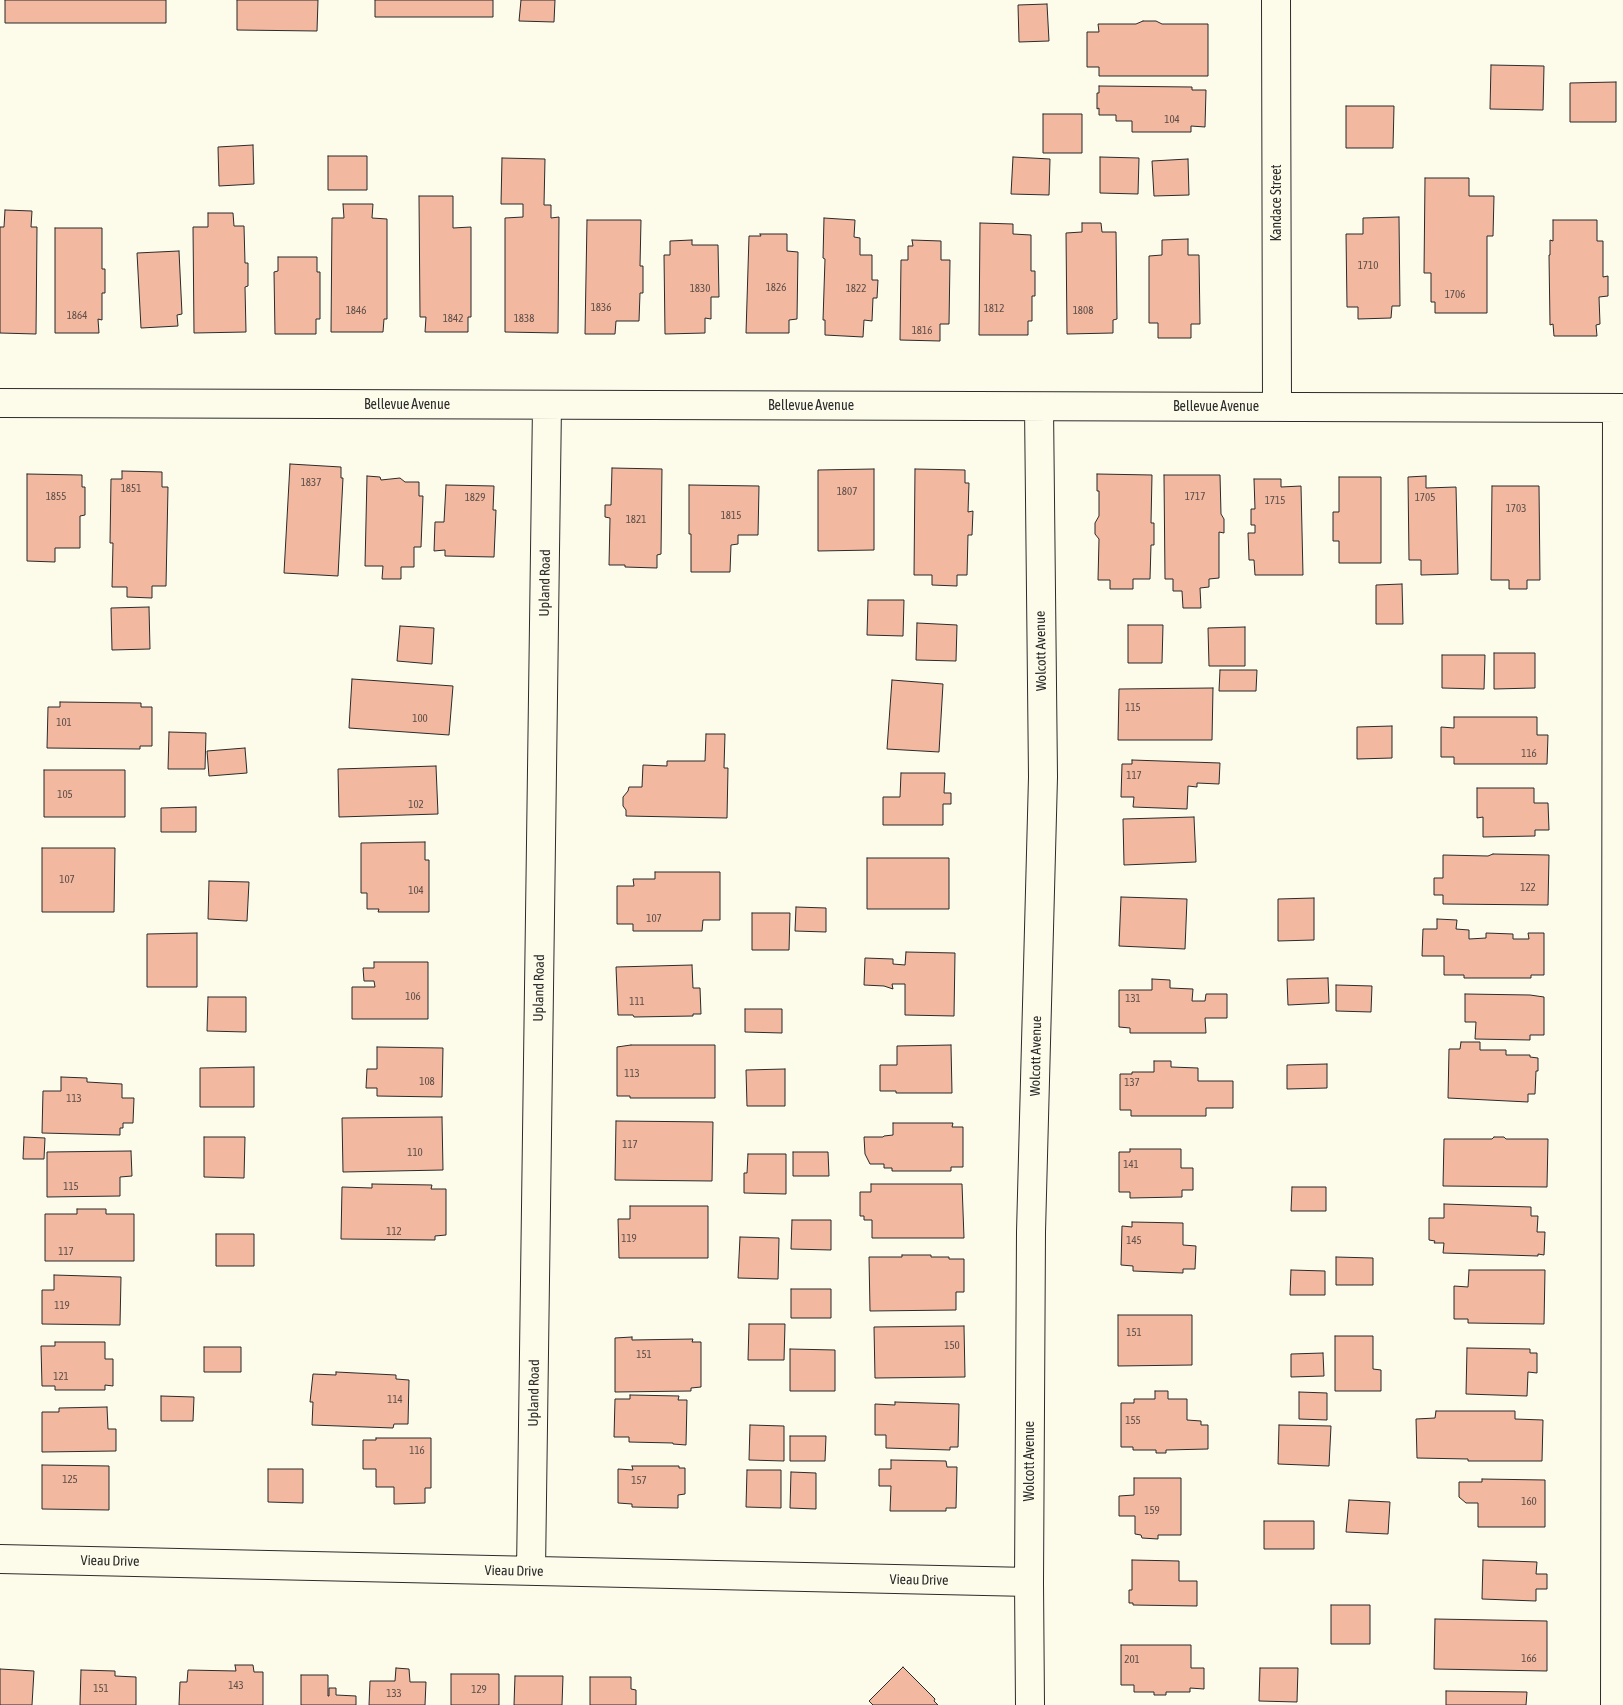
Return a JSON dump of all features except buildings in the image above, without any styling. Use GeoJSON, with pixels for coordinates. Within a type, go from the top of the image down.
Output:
{"type":"FeatureCollection","features":[{"type":"Feature","properties":{"kind":"street","name":"Kandace Street"},"geometry":{"type":"LineString","coordinates":[[1276,0],[1277,407]]}},
{"type":"Feature","properties":{"kind":"street","name":"Bellevue Avenue"},"geometry":{"type":"LineString","coordinates":[[0,402],[1620,408]]}},
{"type":"Feature","properties":{"kind":"street","name":"Upland Road"},"geometry":{"type":"LineString","coordinates":[[531,1571],[547,405]]}},
{"type":"Feature","properties":{"kind":"street","name":"Wolcott Avenue"},"geometry":{"type":"LineString","coordinates":[[1030,1705],[1029,1582],[1032,1232],[1043,776],[1039,407]]}},
{"type":"Feature","properties":{"kind":"street"},"geometry":{"type":"LineString","coordinates":[[1615,1705],[1620,408]]}},
{"type":"Feature","properties":{"kind":"street","name":"Vieau Drive"},"geometry":{"type":"LineString","coordinates":[[0,1559],[1029,1582]]}}]}
